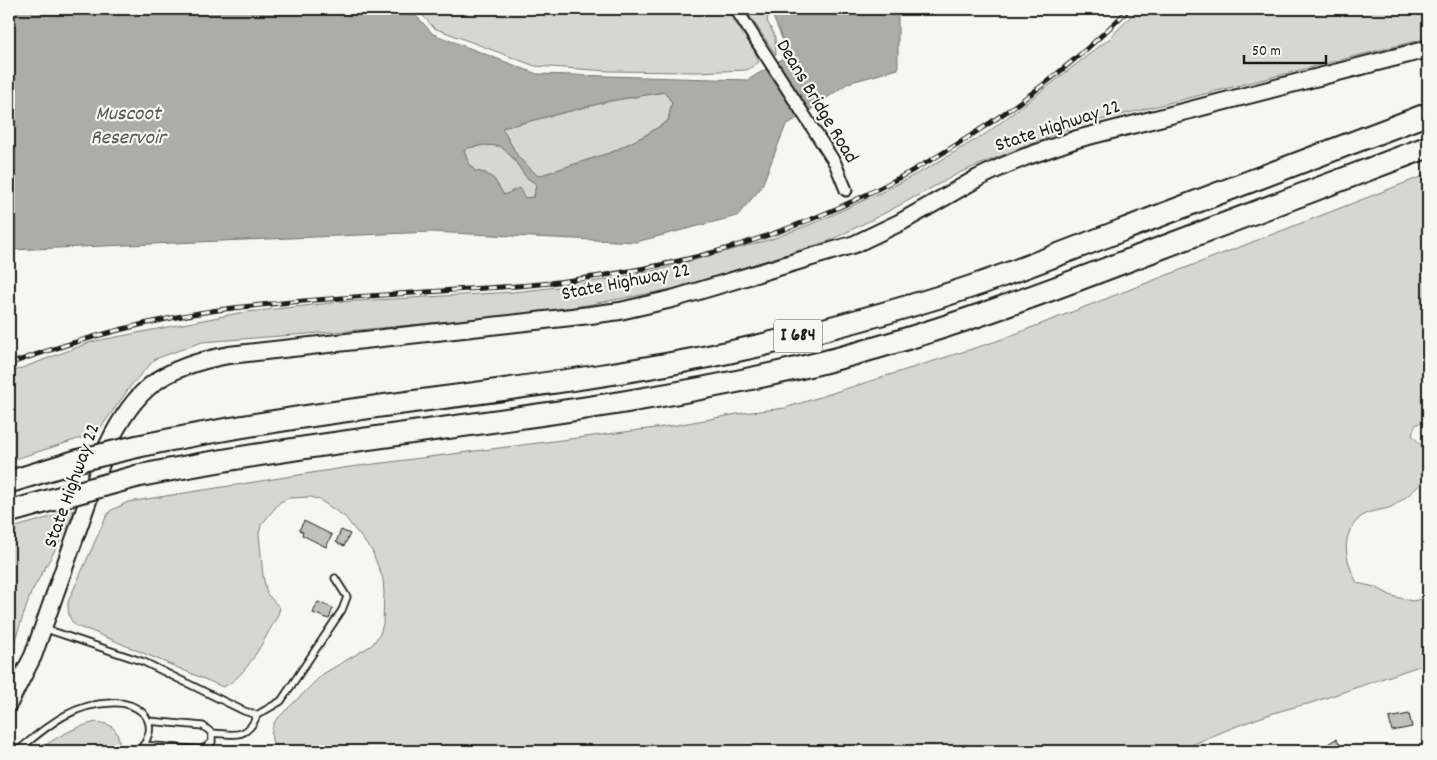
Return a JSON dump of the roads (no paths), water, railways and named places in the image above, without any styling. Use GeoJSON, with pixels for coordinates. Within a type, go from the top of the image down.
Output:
{"type":"FeatureCollection","features":[{"type":"Feature","properties":{"kind":"highway","name":"I 684"},"geometry":{"type":"LineString","coordinates":[[9,482],[80,460],[182,437],[641,368],[709,356],[814,332],[903,308],[980,283],[1428,114]]}},
{"type":"Feature","properties":{"kind":"highway","name":"I 684"},"geometry":{"type":"LineString","coordinates":[[9,512],[138,476],[306,447],[645,399],[754,378],[821,362],[917,335],[999,308],[1428,147]]}},
{"type":"Feature","properties":{"kind":"main road","name":"State Highway 22"},"geometry":{"type":"LineString","coordinates":[[9,704],[23,679],[44,628],[115,429],[125,412],[142,392],[161,377],[177,369],[229,355],[590,315],[620,311],[672,299],[855,244],[901,222],[978,178],[1048,148],[1106,131],[1428,49]]}},
{"type":"Feature","properties":{"kind":"street","name":"Deans Bridge Road"},"geometry":{"type":"LineString","coordinates":[[736,9],[835,163],[846,190]]}},
{"type":"Feature","properties":{"kind":"lane"},"geometry":{"type":"LineString","coordinates":[[148,721],[203,726],[212,733],[236,735],[243,733],[253,724],[257,715],[281,701],[342,610],[347,597],[335,578]]}},
{"type":"Feature","properties":{"kind":"lane"},"geometry":{"type":"LineString","coordinates":[[44,628],[144,662],[244,711],[257,715]]}},
{"type":"Feature","properties":{"kind":"lane"},"geometry":{"type":"LineString","coordinates":[[17,751],[68,712],[86,706],[118,702],[133,706],[144,714],[150,725],[149,734],[140,751]]}},
{"type":"Feature","properties":{"kind":"lane"},"geometry":{"type":"LineString","coordinates":[[143,745],[202,750],[212,742],[212,733]]}},
{"type":"Feature","properties":{"kind":"water","name":"Muscoot Reservoir"},"geometry":{"type":"Polygon","coordinates":[[[9,9],[410,9],[433,34],[537,74],[748,80],[782,59],[784,43],[773,17],[777,9],[898,9],[898,69],[848,83],[786,125],[761,188],[737,216],[636,242],[431,232],[9,250],[9,9]],[[664,92],[610,101],[502,128],[518,157],[538,176],[612,152],[668,121],[672,102],[664,92]],[[484,145],[468,148],[464,151],[469,164],[475,171],[485,173],[494,179],[504,195],[519,188],[525,198],[534,197],[536,184],[526,177],[512,157],[500,146],[484,145]]]}},
{"type":"Feature","properties":{"kind":"railway"},"geometry":{"type":"LineString","coordinates":[[9,364],[62,346],[116,331],[197,313],[306,301],[550,283],[658,266],[711,253],[763,237],[812,219],[862,197],[911,172],[959,143],[1050,80],[1129,9]]}}]}
